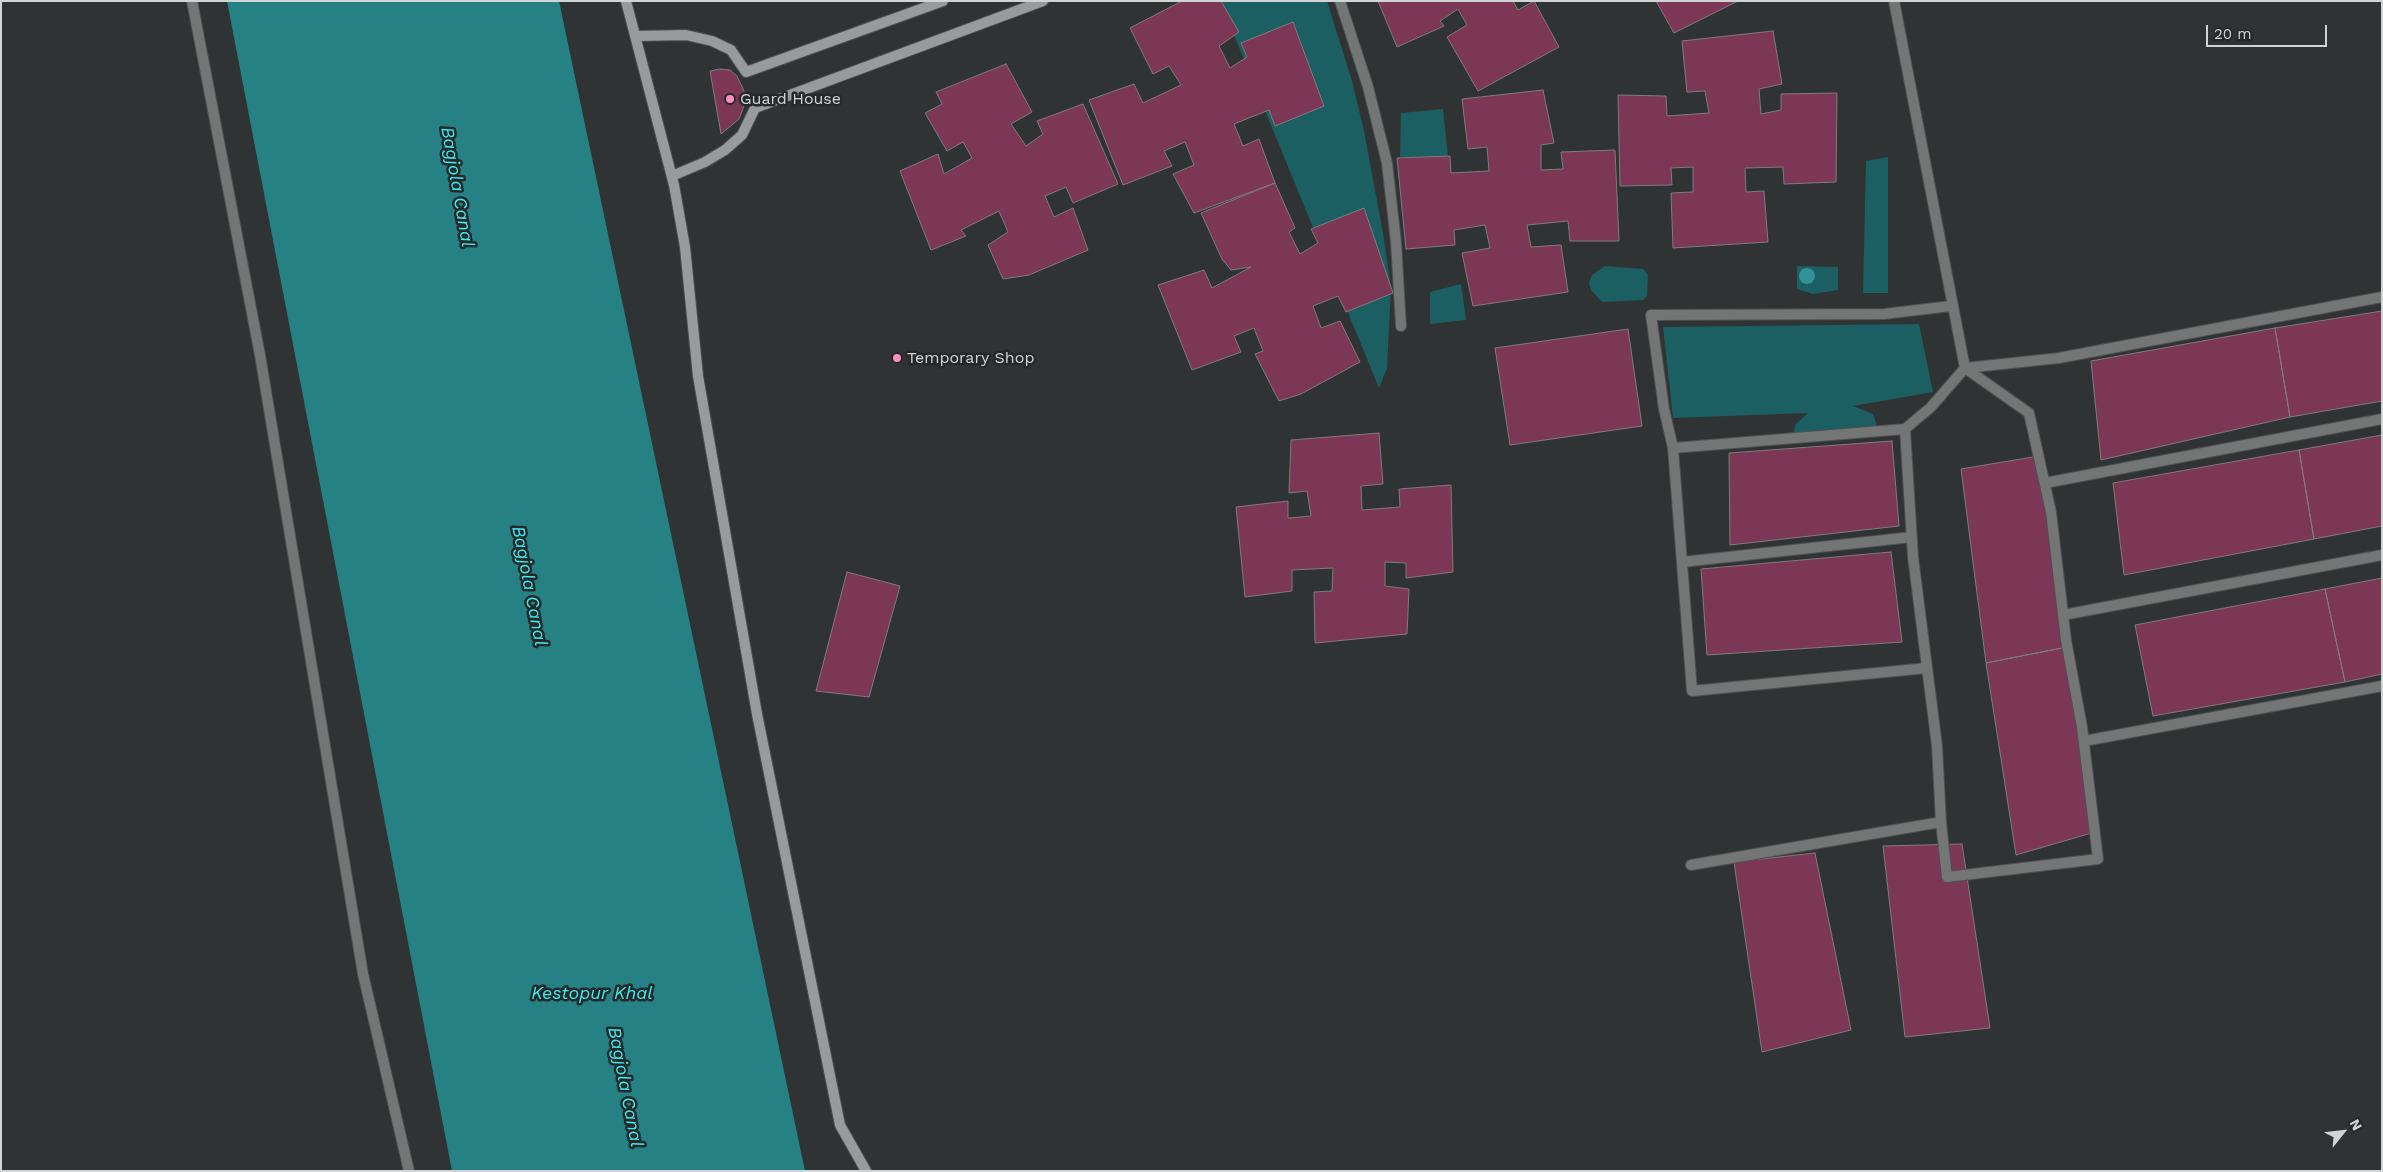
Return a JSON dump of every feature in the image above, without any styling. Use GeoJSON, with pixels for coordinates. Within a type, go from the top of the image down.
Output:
{"type":"FeatureCollection","features":[{"type":"Feature","properties":{"kind":"street"},"geometry":{"type":"LineString","coordinates":[[192,1],[260,356],[363,974],[409,1171]]}},
{"type":"Feature","properties":{"kind":"street"},"geometry":{"type":"LineString","coordinates":[[626,1],[672,176],[685,247],[698,376],[757,714],[840,1125],[866,1171]]}},
{"type":"Feature","properties":{"kind":"street"},"geometry":{"type":"LineString","coordinates":[[636,36],[686,35],[712,41],[731,50],[746,72],[943,1]]}},
{"type":"Feature","properties":{"kind":"street"},"geometry":{"type":"LineString","coordinates":[[672,176],[706,162],[725,150],[742,135],[756,108],[1043,1]]}},
{"type":"Feature","properties":{"kind":"street"},"geometry":{"type":"LineString","coordinates":[[1340,1],[1368,87],[1387,163],[1396,242],[1401,326]]}},
{"type":"Feature","properties":{"kind":"street"},"geometry":{"type":"LineString","coordinates":[[1894,1],[1948,274],[1951,306],[1965,368],[2029,413],[2045,482],[2055,544],[2063,615],[2084,741],[2098,859],[1947,877],[1941,822],[1937,746],[1913,564],[1905,429]]}},
{"type":"Feature","properties":{"kind":"street"},"geometry":{"type":"LineString","coordinates":[[1673,448],[1905,429],[1931,407],[1965,368],[2059,358],[2382,296]]}},
{"type":"Feature","properties":{"kind":"street"},"geometry":{"type":"LineString","coordinates":[[1927,668],[1692,690],[1673,448],[1664,409],[1651,315],[1884,314],[1951,306]]}},
{"type":"Feature","properties":{"kind":"street"},"geometry":{"type":"LineString","coordinates":[[2045,482],[2382,419]]}},
{"type":"Feature","properties":{"kind":"street"},"geometry":{"type":"LineString","coordinates":[[1682,562],[1912,537]]}},
{"type":"Feature","properties":{"kind":"street"},"geometry":{"type":"LineString","coordinates":[[2063,615],[2382,555]]}},
{"type":"Feature","properties":{"kind":"street"},"geometry":{"type":"LineString","coordinates":[[2084,741],[2382,686]]}},
{"type":"Feature","properties":{"kind":"street"},"geometry":{"type":"LineString","coordinates":[[1692,865],[1941,822]]}},
{"type":"Feature","properties":{"kind":"shaded area"},"geometry":{"type":"Polygon","coordinates":[[[1220,1],[1327,1],[1352,81],[1364,131],[1391,288],[1387,368],[1379,388],[1220,1]]]}},
{"type":"Feature","properties":{"kind":"shaded area"},"geometry":{"type":"Polygon","coordinates":[[[1443,109],[1448,157],[1400,157],[1401,113],[1443,109]]]}},
{"type":"Feature","properties":{"kind":"shaded area"},"geometry":{"type":"Polygon","coordinates":[[[1888,157],[1888,293],[1863,293],[1866,161],[1888,157]]]}},
{"type":"Feature","properties":{"kind":"shaded area"},"geometry":{"type":"Polygon","coordinates":[[[1605,266],[1643,269],[1648,275],[1647,296],[1643,300],[1602,302],[1591,290],[1589,283],[1592,275],[1605,266]]]}},
{"type":"Feature","properties":{"kind":"shaded area"},"geometry":{"type":"Polygon","coordinates":[[[1797,266],[1838,267],[1838,290],[1813,294],[1797,289],[1797,266]]]}},
{"type":"Feature","properties":{"kind":"shaded area"},"geometry":{"type":"Polygon","coordinates":[[[1461,284],[1466,320],[1430,324],[1430,292],[1461,284]]]}},
{"type":"Feature","properties":{"kind":"shaded area"},"geometry":{"type":"Polygon","coordinates":[[[1919,324],[1933,392],[1853,406],[1873,414],[1879,432],[1793,438],[1795,425],[1808,413],[1673,418],[1663,327],[1919,324]]]}},
{"type":"Feature","properties":{"kind":"water","name":"Kestopur Khal"},"geometry":{"type":"Polygon","coordinates":[[[227,1],[559,1],[805,1171],[452,1171],[227,1]]]}},
{"type":"Feature","properties":{"kind":"building"},"geometry":{"type":"Polygon","coordinates":[[[1182,1],[1221,1],[1239,32],[1219,46],[1230,68],[1247,57],[1241,43],[1293,22],[1324,106],[1275,126],[1269,110],[1234,124],[1243,146],[1259,139],[1275,183],[1194,213],[1173,174],[1194,165],[1185,142],[1164,151],[1172,166],[1123,185],[1089,100],[1134,84],[1143,103],[1181,85],[1169,66],[1153,74],[1130,28],[1182,1]]]}},
{"type":"Feature","properties":{"kind":"building"},"geometry":{"type":"Polygon","coordinates":[[[1378,1],[1513,1],[1518,10],[1534,1],[1559,47],[1478,91],[1447,37],[1467,25],[1458,9],[1440,21],[1444,26],[1397,47],[1378,1]]]}},
{"type":"Feature","properties":{"kind":"building"},"geometry":{"type":"Polygon","coordinates":[[[1656,1],[1738,1],[1674,33],[1656,1]]]}},
{"type":"Feature","properties":{"kind":"building"},"geometry":{"type":"Polygon","coordinates":[[[1773,31],[1782,84],[1759,89],[1761,114],[1781,110],[1781,94],[1837,93],[1836,182],[1784,184],[1783,167],[1745,168],[1746,192],[1764,191],[1768,242],[1673,248],[1671,193],[1693,192],[1693,167],[1671,168],[1672,185],[1620,186],[1618,95],[1666,96],[1667,116],[1709,113],[1705,91],[1687,92],[1682,41],[1773,31]]]}},
{"type":"Feature","properties":{"kind":"building"},"geometry":{"type":"Polygon","coordinates":[[[1006,64],[1032,112],[1011,124],[1026,146],[1043,134],[1037,121],[1083,104],[1118,184],[1073,203],[1066,187],[1045,196],[1054,217],[1073,208],[1088,250],[1029,275],[1003,279],[988,245],[1008,232],[999,211],[961,230],[966,236],[931,250],[900,171],[938,154],[944,174],[972,158],[963,142],[947,151],[925,113],[942,104],[936,92],[1006,64]]]}},
{"type":"Feature","properties":{"kind":"building","name":"Guard House"},"geometry":{"type":"Polygon","coordinates":[[[730,70],[737,76],[745,93],[744,106],[739,119],[721,134],[710,71],[730,70]]]}},
{"type":"Feature","properties":{"kind":"building"},"geometry":{"type":"Polygon","coordinates":[[[1543,90],[1554,143],[1541,145],[1541,170],[1563,169],[1561,152],[1615,150],[1619,241],[1570,241],[1568,221],[1527,225],[1531,247],[1561,245],[1568,292],[1473,306],[1462,253],[1490,248],[1485,225],[1454,230],[1455,245],[1406,249],[1397,158],[1450,156],[1451,173],[1489,171],[1487,147],[1468,149],[1462,99],[1543,90]]]}},
{"type":"Feature","properties":{"kind":"building"},"geometry":{"type":"Polygon","coordinates":[[[1275,183],[1295,228],[1289,232],[1300,254],[1318,243],[1311,229],[1364,208],[1393,293],[1346,312],[1338,296],[1313,306],[1321,328],[1340,321],[1360,362],[1301,394],[1279,401],[1255,354],[1263,351],[1254,328],[1234,336],[1241,352],[1192,370],[1158,285],[1204,270],[1212,288],[1251,267],[1231,270],[1222,259],[1201,213],[1275,183]]]}},
{"type":"Feature","properties":{"kind":"building"},"geometry":{"type":"Polygon","coordinates":[[[2382,311],[2382,401],[2290,417],[2275,328],[2382,311]]]}},
{"type":"Feature","properties":{"kind":"building"},"geometry":{"type":"Polygon","coordinates":[[[2275,328],[2290,417],[2101,460],[2091,361],[2275,328]]]}},
{"type":"Feature","properties":{"kind":"building"},"geometry":{"type":"Polygon","coordinates":[[[1628,329],[1642,426],[1510,445],[1495,348],[1628,329]]]}},
{"type":"Feature","properties":{"kind":"building"},"geometry":{"type":"Polygon","coordinates":[[[1379,433],[1383,484],[1361,486],[1362,510],[1400,507],[1399,489],[1451,485],[1453,572],[1406,578],[1406,563],[1385,562],[1385,586],[1409,589],[1407,634],[1315,643],[1314,592],[1332,591],[1333,568],[1292,570],[1292,591],[1245,597],[1236,507],[1288,501],[1288,518],[1311,516],[1307,491],[1289,493],[1291,440],[1379,433]]]}},
{"type":"Feature","properties":{"kind":"building"},"geometry":{"type":"Polygon","coordinates":[[[2382,435],[2382,526],[2314,539],[2299,450],[2382,435]]]}},
{"type":"Feature","properties":{"kind":"building"},"geometry":{"type":"Polygon","coordinates":[[[1892,441],[1899,526],[1730,545],[1729,453],[1892,441]]]}},
{"type":"Feature","properties":{"kind":"building"},"geometry":{"type":"Polygon","coordinates":[[[2299,450],[2314,539],[2124,575],[2113,483],[2299,450]]]}},
{"type":"Feature","properties":{"kind":"building"},"geometry":{"type":"Polygon","coordinates":[[[2039,456],[2067,647],[1986,663],[1961,469],[2039,456]]]}},
{"type":"Feature","properties":{"kind":"building"},"geometry":{"type":"Polygon","coordinates":[[[1891,552],[1902,642],[1707,655],[1701,569],[1891,552]]]}},
{"type":"Feature","properties":{"kind":"building"},"geometry":{"type":"Polygon","coordinates":[[[847,572],[900,586],[869,697],[816,691],[847,572]]]}},
{"type":"Feature","properties":{"kind":"building"},"geometry":{"type":"Polygon","coordinates":[[[2382,578],[2382,674],[2345,682],[2325,589],[2382,578]]]}},
{"type":"Feature","properties":{"kind":"building"},"geometry":{"type":"Polygon","coordinates":[[[2325,589],[2345,682],[2153,716],[2135,625],[2325,589]]]}},
{"type":"Feature","properties":{"kind":"building"},"geometry":{"type":"Polygon","coordinates":[[[2067,647],[2095,832],[2016,855],[1986,663],[2067,647]]]}},
{"type":"Feature","properties":{"kind":"building"},"geometry":{"type":"Polygon","coordinates":[[[1962,844],[1990,1028],[1905,1037],[1883,846],[1962,844]]]}},
{"type":"Feature","properties":{"kind":"building"},"geometry":{"type":"Polygon","coordinates":[[[1815,853],[1851,1030],[1762,1052],[1734,862],[1815,853]]]}},
{"type":"Feature","properties":{"kind":"place","name":"Guard House"},"geometry":{"type":"Point","coordinates":[730,99]}},
{"type":"Feature","properties":{"kind":"place","name":"Temporary Shop"},"geometry":{"type":"Point","coordinates":[897,358]}},
{"type":"Feature","properties":{"kind":"water label","name":"Bagjola Canal"},"geometry":{"type":"Point","coordinates":[457,187]}},
{"type":"Feature","properties":{"kind":"water label","name":"Bagjola Canal"},"geometry":{"type":"Point","coordinates":[529,586]}},
{"type":"Feature","properties":{"kind":"water label","name":"Bagjola Canal"},"geometry":{"type":"Point","coordinates":[625,1087]}}]}
